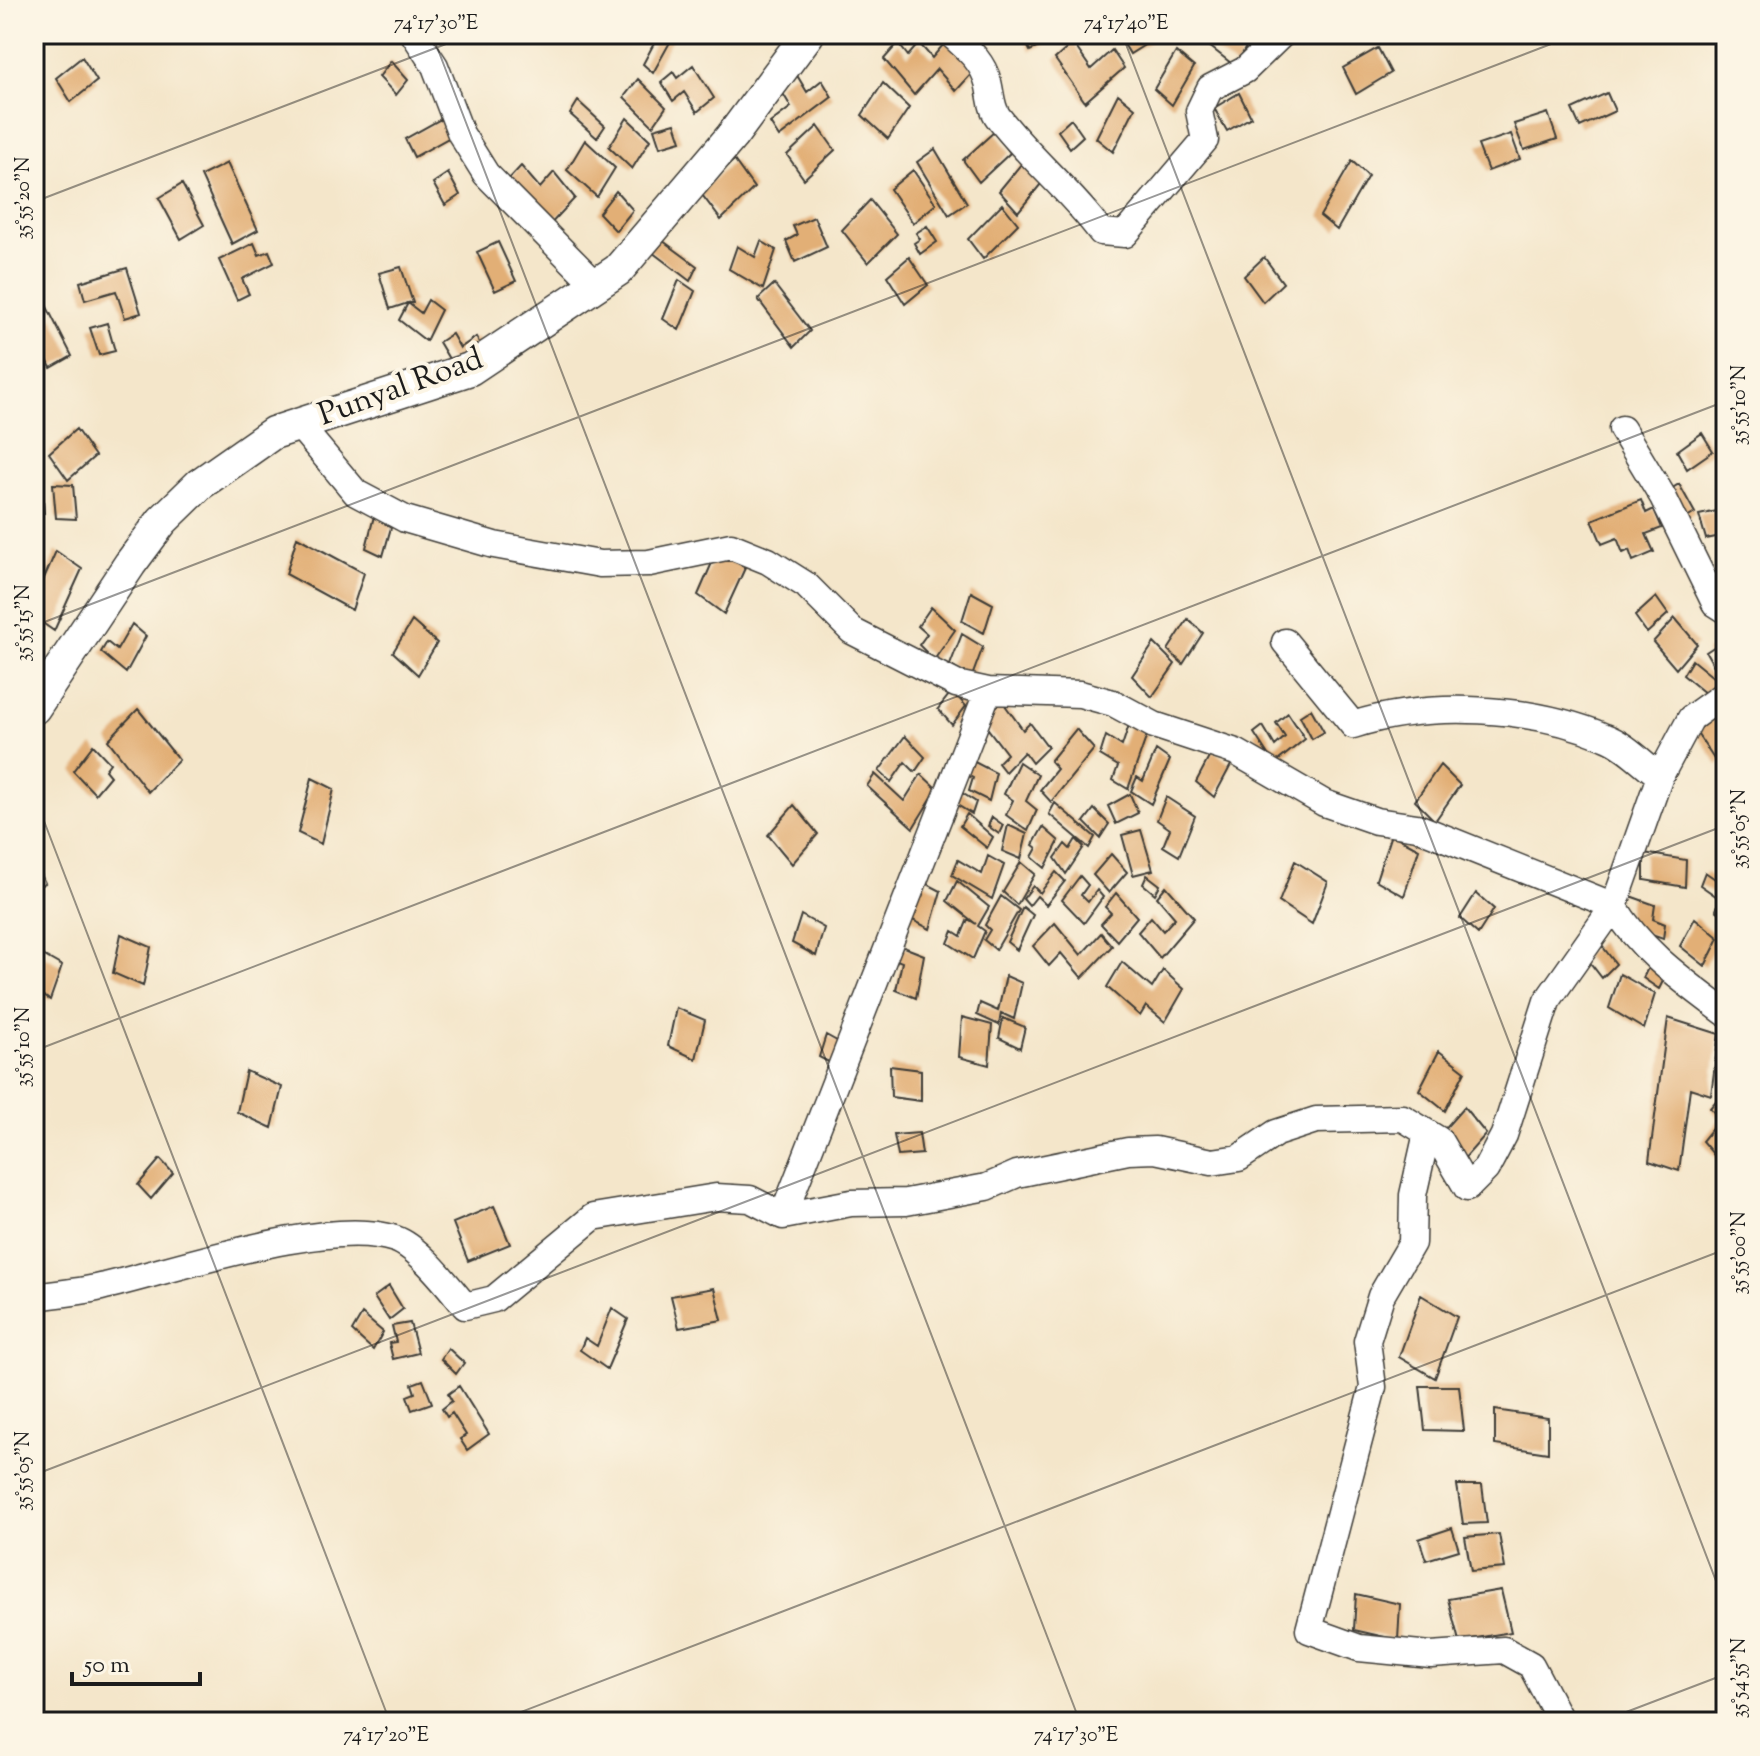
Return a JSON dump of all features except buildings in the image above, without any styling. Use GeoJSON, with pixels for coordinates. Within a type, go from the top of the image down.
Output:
{"type":"FeatureCollection","features":[{"type":"Feature","properties":{"kind":"main road","name":"Punyal Road"},"geometry":{"type":"LineString","coordinates":[[34,708],[162,521],[236,455],[273,433],[470,369],[618,270],[732,136],[808,34]]}},
{"type":"Feature","properties":{"kind":"street"},"geometry":{"type":"LineString","coordinates":[[414,34],[435,66],[461,134],[486,174],[596,285]]}},
{"type":"Feature","properties":{"kind":"street"},"geometry":{"type":"LineString","coordinates":[[951,34],[977,58],[988,80],[995,113],[1015,138],[1080,203],[1101,232],[1125,234],[1205,140],[1199,111],[1210,88],[1245,70],[1282,34]]}},
{"type":"Feature","properties":{"kind":"street"},"geometry":{"type":"LineString","coordinates":[[299,425],[356,493],[405,519],[494,545],[600,564],[649,563],[731,546],[768,561],[806,585],[852,631],[956,684],[988,691],[1080,694],[1113,703],[1154,725],[1236,752],[1324,803],[1376,821],[1417,827],[1614,906],[1626,926],[1675,974],[1726,1013]]}},
{"type":"Feature","properties":{"kind":"street"},"geometry":{"type":"LineString","coordinates":[[1622,429],[1663,497],[1715,603],[1726,610]]}},
{"type":"Feature","properties":{"kind":"street"},"geometry":{"type":"LineString","coordinates":[[1285,642],[1353,725],[1376,717],[1449,707],[1547,720],[1608,737],[1660,776]]}},
{"type":"Feature","properties":{"kind":"street"},"geometry":{"type":"LineString","coordinates":[[783,1216],[988,691]]}},
{"type":"Feature","properties":{"kind":"street"},"geometry":{"type":"LineString","coordinates":[[34,1297],[97,1288],[280,1242],[337,1234],[396,1239],[433,1269],[465,1306],[494,1299],[593,1217],[716,1197],[750,1199],[783,1216],[851,1203],[906,1202],[987,1187],[1017,1174],[1128,1151],[1155,1150],[1212,1162],[1239,1158],[1276,1133],[1316,1120],[1403,1118],[1439,1140],[1467,1188],[1486,1169],[1504,1135],[1547,1001],[1614,906],[1660,776],[1691,718],[1726,693]]}},
{"type":"Feature","properties":{"kind":"street"},"geometry":{"type":"LineString","coordinates":[[1427,1133],[1413,1195],[1412,1243],[1381,1296],[1367,1341],[1373,1387],[1309,1630],[1359,1648],[1431,1655],[1504,1650],[1531,1665],[1561,1722]]}}]}
